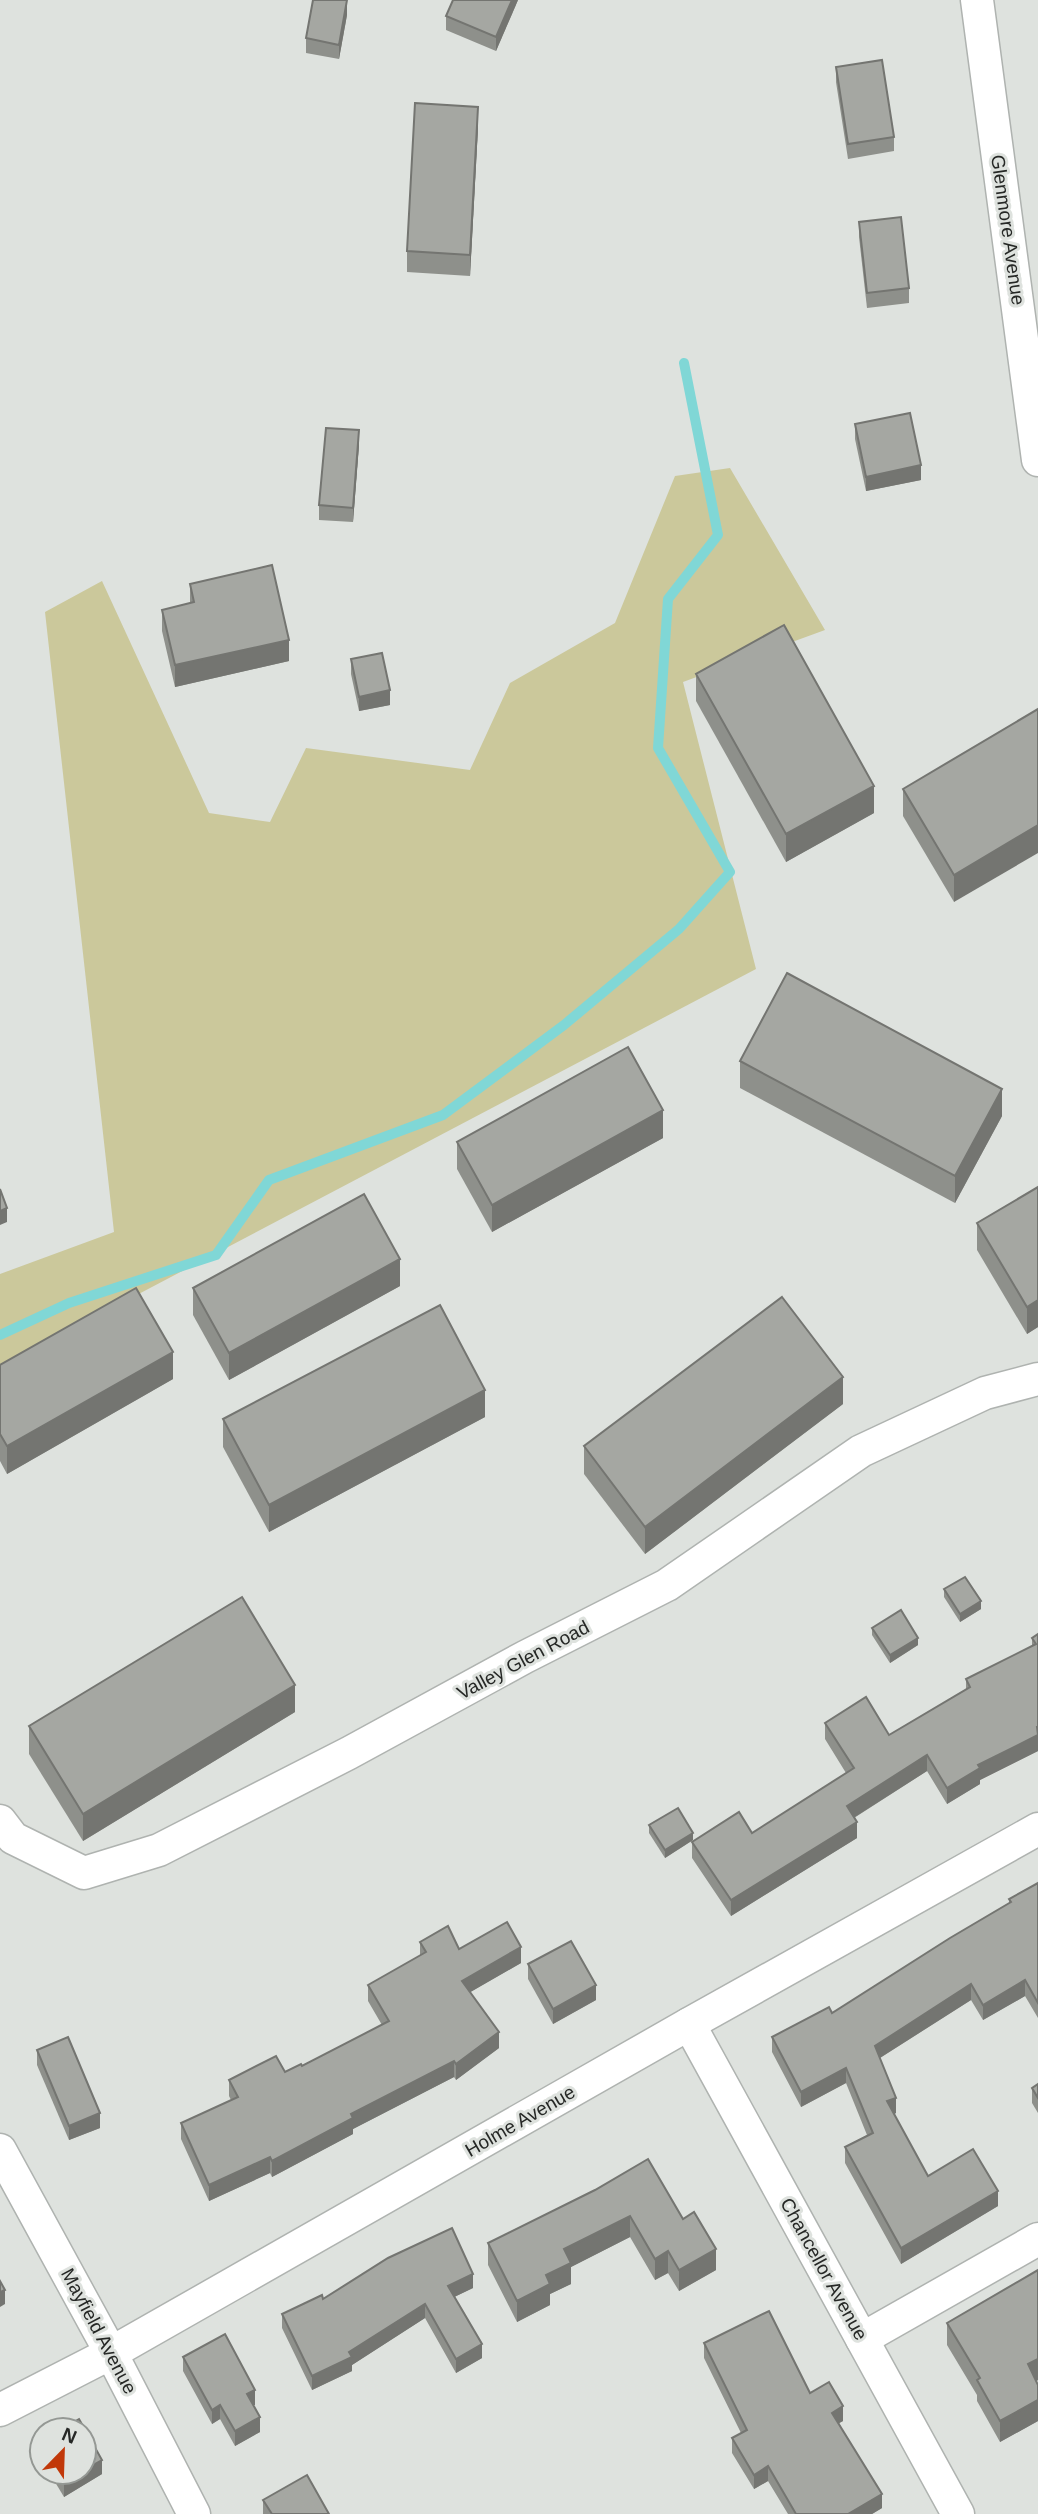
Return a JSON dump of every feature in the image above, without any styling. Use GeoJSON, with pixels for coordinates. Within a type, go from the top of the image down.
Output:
{"type":"FeatureCollection","features":[{"type":"Feature","properties":{"kind":"street","name":"Glenmore Avenue"},"geometry":{"type":"LineString","coordinates":[[977,0],[1038,460]]}},
{"type":"Feature","properties":{"kind":"street","name":"Valley Glen Road"},"geometry":{"type":"LineString","coordinates":[[0,1821],[13,1838],[84,1873],[159,1850],[337,1760],[525,1657],[667,1586],[861,1451],[985,1393],[1038,1378]]}},
{"type":"Feature","properties":{"kind":"street","name":"Holme Avenue"},"geometry":{"type":"LineString","coordinates":[[0,2410],[111,2353],[1038,1829]]}},
{"type":"Feature","properties":{"kind":"street","name":"Chancellor Avenue"},"geometry":{"type":"LineString","coordinates":[[689,2024],[958,2514]]}},
{"type":"Feature","properties":{"kind":"street","name":"Mayfield Avenue"},"geometry":{"type":"LineString","coordinates":[[0,2150],[111,2353],[194,2514]]}},
{"type":"Feature","properties":{"kind":"street"},"geometry":{"type":"LineString","coordinates":[[862,2339],[1038,2239]]}},
{"type":"Feature","properties":{"kind":"shaded area"},"geometry":{"type":"Polygon","coordinates":[[[730,468],[825,630],[683,682],[756,969],[0,1367],[0,1274],[114,1232],[45,612],[102,581],[209,813],[270,822],[306,748],[470,770],[510,683],[615,623],[675,476],[730,468]]]}},
{"type":"Feature","properties":{"kind":"building"},"geometry":{"type":"Polygon","coordinates":[[[313,0],[347,0],[339,45],[306,38],[313,0]]]}},
{"type":"Feature","properties":{"kind":"building"},"geometry":{"type":"Polygon","coordinates":[[[453,0],[512,0],[496,37],[446,16],[453,0]]]}},
{"type":"Feature","properties":{"kind":"building"},"geometry":{"type":"Polygon","coordinates":[[[882,60],[894,137],[848,144],[836,67],[882,60]]]}},
{"type":"Feature","properties":{"kind":"building"},"geometry":{"type":"Polygon","coordinates":[[[415,103],[478,107],[470,255],[407,251],[415,103]]]}},
{"type":"Feature","properties":{"kind":"building"},"geometry":{"type":"Polygon","coordinates":[[[901,217],[909,288],[867,293],[859,222],[901,217]]]}},
{"type":"Feature","properties":{"kind":"building"},"geometry":{"type":"Polygon","coordinates":[[[910,413],[921,465],[866,477],[855,424],[910,413]]]}},
{"type":"Feature","properties":{"kind":"building"},"geometry":{"type":"Polygon","coordinates":[[[326,428],[359,430],[353,508],[319,505],[326,428]]]}},
{"type":"Feature","properties":{"kind":"building"},"geometry":{"type":"Polygon","coordinates":[[[272,565],[289,640],[175,665],[162,610],[194,602],[190,584],[272,565]]]}},
{"type":"Feature","properties":{"kind":"building"},"geometry":{"type":"Polygon","coordinates":[[[784,625],[874,786],[786,834],[696,674],[784,625]]]}},
{"type":"Feature","properties":{"kind":"building"},"geometry":{"type":"Polygon","coordinates":[[[382,653],[390,690],[359,697],[351,659],[382,653]]]}},
{"type":"Feature","properties":{"kind":"building"},"geometry":{"type":"Polygon","coordinates":[[[1038,709],[1038,825],[954,875],[903,789],[1038,709]]]}},
{"type":"Feature","properties":{"kind":"building"},"geometry":{"type":"Polygon","coordinates":[[[787,973],[1002,1089],[955,1176],[740,1061],[787,973]]]}},
{"type":"Feature","properties":{"kind":"building"},"geometry":{"type":"Polygon","coordinates":[[[628,1047],[663,1110],[492,1205],[457,1142],[628,1047]]]}},
{"type":"Feature","properties":{"kind":"building"},"geometry":{"type":"Polygon","coordinates":[[[1038,1187],[1038,1300],[1027,1307],[977,1223],[1038,1187]]]}},
{"type":"Feature","properties":{"kind":"building"},"geometry":{"type":"Polygon","coordinates":[[[0,1189],[7,1208],[0,1211],[0,1189]]]}},
{"type":"Feature","properties":{"kind":"building"},"geometry":{"type":"Polygon","coordinates":[[[364,1194],[400,1259],[229,1353],[193,1288],[364,1194]]]}},
{"type":"Feature","properties":{"kind":"building"},"geometry":{"type":"Polygon","coordinates":[[[136,1288],[173,1352],[7,1446],[0,1434],[0,1365],[136,1288]]]}},
{"type":"Feature","properties":{"kind":"building"},"geometry":{"type":"Polygon","coordinates":[[[782,1297],[843,1377],[645,1527],[584,1446],[782,1297]]]}},
{"type":"Feature","properties":{"kind":"building"},"geometry":{"type":"Polygon","coordinates":[[[440,1305],[485,1390],[269,1505],[223,1419],[440,1305]]]}},
{"type":"Feature","properties":{"kind":"building"},"geometry":{"type":"Polygon","coordinates":[[[965,1577],[981,1601],[960,1614],[944,1589],[965,1577]]]}},
{"type":"Feature","properties":{"kind":"building"},"geometry":{"type":"Polygon","coordinates":[[[242,1597],[295,1685],[83,1814],[29,1726],[242,1597]]]}},
{"type":"Feature","properties":{"kind":"building"},"geometry":{"type":"Polygon","coordinates":[[[901,1610],[918,1638],[890,1655],[872,1628],[901,1610]]]}},
{"type":"Feature","properties":{"kind":"building"},"geometry":{"type":"Polygon","coordinates":[[[1038,1634],[1038,1735],[978,1765],[980,1768],[947,1788],[927,1755],[847,1806],[857,1822],[731,1900],[692,1842],[739,1812],[752,1833],[854,1768],[825,1723],[866,1697],[889,1735],[970,1687],[966,1679],[1036,1644],[1032,1638],[1038,1634]]]}},
{"type":"Feature","properties":{"kind":"building"},"geometry":{"type":"Polygon","coordinates":[[[678,1808],[693,1833],[665,1850],[649,1825],[678,1808]]]}},
{"type":"Feature","properties":{"kind":"building"},"geometry":{"type":"Polygon","coordinates":[[[1038,1883],[1038,2003],[1025,1980],[983,2005],[971,1984],[875,2046],[896,2098],[887,2101],[928,2176],[973,2149],[998,2191],[901,2248],[845,2147],[873,2133],[846,2068],[801,2092],[772,2037],[829,2007],[832,2013],[1038,1883]]]}},
{"type":"Feature","properties":{"kind":"building"},"geometry":{"type":"Polygon","coordinates":[[[507,1922],[521,1947],[462,1981],[499,2032],[456,2064],[454,2061],[351,2114],[353,2118],[272,2161],[270,2157],[209,2185],[181,2123],[238,2097],[229,2080],[276,2056],[285,2072],[301,2064],[302,2066],[389,2021],[368,1985],[426,1952],[420,1942],[448,1926],[459,1949],[507,1922]]]}},
{"type":"Feature","properties":{"kind":"building"},"geometry":{"type":"Polygon","coordinates":[[[571,1941],[596,1985],[553,2009],[528,1964],[571,1941]]]}},
{"type":"Feature","properties":{"kind":"building"},"geometry":{"type":"Polygon","coordinates":[[[68,2037],[100,2113],[69,2126],[37,2050],[68,2037]]]}},
{"type":"Feature","properties":{"kind":"building"},"geometry":{"type":"Polygon","coordinates":[[[1038,2084],[1038,2098],[1032,2088],[1038,2084]]]}},
{"type":"Feature","properties":{"kind":"building"},"geometry":{"type":"Polygon","coordinates":[[[648,2159],[683,2219],[694,2212],[716,2249],[679,2270],[668,2251],[655,2259],[630,2216],[564,2249],[571,2263],[546,2275],[550,2284],[517,2301],[488,2243],[595,2190],[648,2159]]]}},
{"type":"Feature","properties":{"kind":"building"},"geometry":{"type":"Polygon","coordinates":[[[452,2228],[473,2274],[448,2286],[482,2344],[456,2359],[425,2304],[349,2352],[352,2357],[312,2376],[282,2314],[322,2295],[323,2299],[388,2258],[452,2228]]]}},
{"type":"Feature","properties":{"kind":"building"},"geometry":{"type":"Polygon","coordinates":[[[1038,2270],[1038,2359],[1028,2364],[1038,2385],[1038,2400],[1000,2421],[977,2380],[980,2378],[947,2323],[1038,2270]]]}},
{"type":"Feature","properties":{"kind":"building"},"geometry":{"type":"Polygon","coordinates":[[[769,2311],[810,2393],[829,2382],[843,2406],[832,2413],[882,2494],[848,2514],[796,2514],[768,2466],[754,2475],[732,2438],[747,2430],[704,2343],[769,2311]]]}},
{"type":"Feature","properties":{"kind":"building"},"geometry":{"type":"Polygon","coordinates":[[[225,2334],[255,2390],[247,2394],[260,2417],[235,2431],[220,2405],[212,2410],[183,2357],[225,2334]]]}},
{"type":"Feature","properties":{"kind":"building"},"geometry":{"type":"Polygon","coordinates":[[[307,2475],[329,2514],[272,2514],[263,2500],[307,2475]]]}},
{"type":"Feature","properties":{"kind":"waterway"},"geometry":{"type":"LineString","coordinates":[[0,1335],[69,1303],[216,1255],[269,1180],[443,1115],[564,1025],[679,929],[730,872],[658,748],[668,599],[718,535],[684,363]]}}]}
